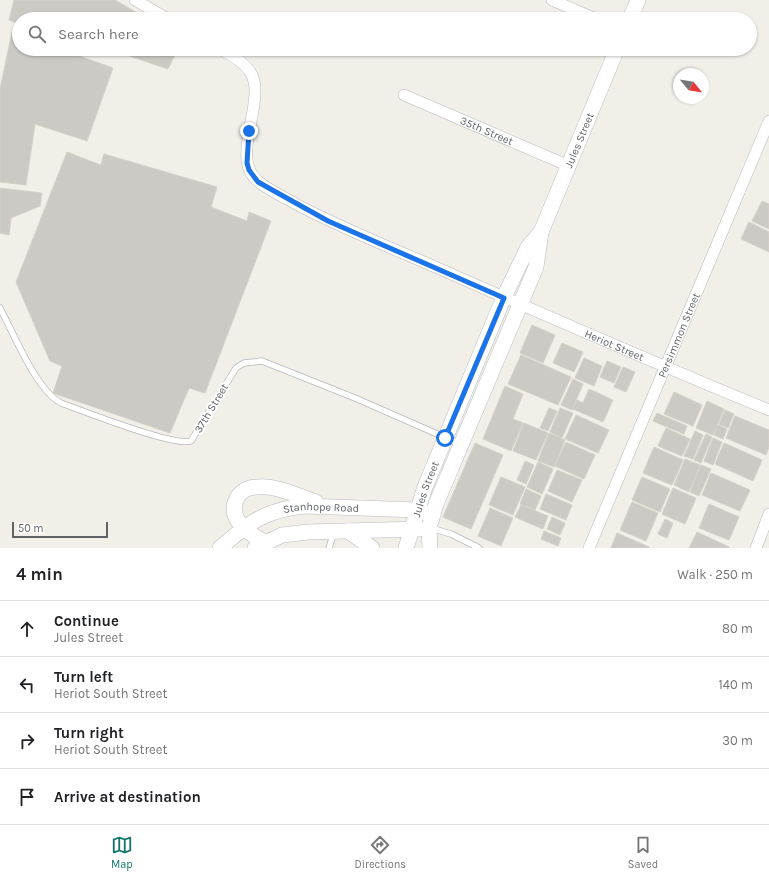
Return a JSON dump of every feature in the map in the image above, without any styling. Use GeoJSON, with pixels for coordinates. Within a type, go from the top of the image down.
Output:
{"type":"FeatureCollection","features":[{"type":"Feature","properties":{"kind":"main road"},"geometry":{"type":"LineString","coordinates":[[633,12],[638,0]]}},
{"type":"Feature","properties":{"kind":"main road","name":"Jules Street"},"geometry":{"type":"LineString","coordinates":[[431,521],[461,445],[536,267],[541,232],[614,56]]}},
{"type":"Feature","properties":{"kind":"main road","name":"Jules Street"},"geometry":{"type":"LineString","coordinates":[[406,548],[425,487],[504,298],[528,247],[541,232]]}},
{"type":"Feature","properties":{"kind":"main road"},"geometry":{"type":"LineString","coordinates":[[260,545],[234,516],[234,506],[238,496],[250,487],[270,488],[332,507]]}},
{"type":"Feature","properties":{"kind":"main road","name":"Stanhope Road"},"geometry":{"type":"LineString","coordinates":[[220,548],[244,528],[273,510],[305,506],[417,510],[431,521],[411,530],[341,531],[282,535],[260,545]]}},
{"type":"Feature","properties":{"kind":"main road"},"geometry":{"type":"LineString","coordinates":[[430,548],[431,521]]}},
{"type":"Feature","properties":{"kind":"main road"},"geometry":{"type":"LineString","coordinates":[[341,531],[372,548]]}},
{"type":"Feature","properties":{"kind":"street"},"geometry":{"type":"LineString","coordinates":[[135,0],[156,12]]}},
{"type":"Feature","properties":{"kind":"street"},"geometry":{"type":"LineString","coordinates":[[552,0],[580,12]]}},
{"type":"Feature","properties":{"kind":"street","name":"Heriot Street"},"geometry":{"type":"LineString","coordinates":[[231,56],[242,63],[254,80],[256,89],[249,131],[247,163],[249,170],[258,182],[328,221],[664,367],[769,410]]}},
{"type":"Feature","properties":{"kind":"street","name":"35th Street"},"geometry":{"type":"LineString","coordinates":[[404,95],[569,166]]}},
{"type":"Feature","properties":{"kind":"street","name":"Persimmon Street"},"geometry":{"type":"LineString","coordinates":[[589,548],[769,121]]}},
{"type":"Feature","properties":{"kind":"street"},"geometry":{"type":"LineString","coordinates":[[756,548],[769,514]]}},
{"type":"Feature","properties":{"kind":"lane","name":"37th Street"},"geometry":{"type":"LineString","coordinates":[[0,308],[37,378],[52,398],[61,403],[156,435],[184,442],[191,441],[236,368],[244,363],[262,361],[297,374],[461,445]]}},
{"type":"Feature","properties":{"kind":"lane"},"geometry":{"type":"LineString","coordinates":[[431,521],[451,534],[479,548]]}},
{"type":"Feature","properties":{"kind":"lane"},"geometry":{"type":"LineString","coordinates":[[329,548],[341,531]]}},
{"type":"Feature","properties":{"kind":"building"},"geometry":{"type":"Polygon","coordinates":[[[14,0],[115,0],[136,12],[12,12],[12,21],[9,20],[14,0]]]}},
{"type":"Feature","properties":{"kind":"building"},"geometry":{"type":"Polygon","coordinates":[[[12,32],[12,56],[80,56],[113,68],[87,141],[35,124],[26,185],[0,182],[0,89],[12,32]]]}},
{"type":"Feature","properties":{"kind":"building"},"geometry":{"type":"Polygon","coordinates":[[[130,56],[174,56],[168,69],[130,56]]]}},
{"type":"Feature","properties":{"kind":"building"},"geometry":{"type":"Polygon","coordinates":[[[67,152],[101,165],[104,154],[217,187],[211,207],[247,221],[249,212],[271,221],[205,393],[189,388],[170,433],[53,393],[62,366],[50,361],[16,282],[67,152]]]}},
{"type":"Feature","properties":{"kind":"building"},"geometry":{"type":"Polygon","coordinates":[[[0,188],[42,193],[40,206],[11,218],[9,235],[0,233],[0,188]]]}},
{"type":"Feature","properties":{"kind":"building"},"geometry":{"type":"Polygon","coordinates":[[[762,201],[769,204],[769,229],[752,221],[762,201]]]}},
{"type":"Feature","properties":{"kind":"building"},"geometry":{"type":"Polygon","coordinates":[[[749,222],[769,232],[769,252],[741,239],[749,222]]]}},
{"type":"Feature","properties":{"kind":"building"},"geometry":{"type":"Polygon","coordinates":[[[532,325],[555,335],[543,363],[520,353],[532,325]]]}},
{"type":"Feature","properties":{"kind":"building"},"geometry":{"type":"Polygon","coordinates":[[[562,343],[583,352],[574,372],[553,363],[562,343]]]}},
{"type":"Feature","properties":{"kind":"building"},"geometry":{"type":"Polygon","coordinates":[[[521,355],[571,377],[558,405],[508,384],[521,355]]]}},
{"type":"Feature","properties":{"kind":"building"},"geometry":{"type":"Polygon","coordinates":[[[584,358],[602,366],[594,386],[575,378],[584,358]]]}},
{"type":"Feature","properties":{"kind":"building"},"geometry":{"type":"Polygon","coordinates":[[[607,361],[621,367],[614,383],[600,377],[607,361]]]}},
{"type":"Feature","properties":{"kind":"building"},"geometry":{"type":"Polygon","coordinates":[[[623,367],[635,372],[626,392],[614,387],[623,367]]]}},
{"type":"Feature","properties":{"kind":"building"},"geometry":{"type":"Polygon","coordinates":[[[573,379],[583,384],[572,410],[561,405],[573,379]]]}},
{"type":"Feature","properties":{"kind":"building"},"geometry":{"type":"Polygon","coordinates":[[[505,386],[523,394],[513,419],[523,423],[511,451],[483,439],[505,386]]]}},
{"type":"Feature","properties":{"kind":"building"},"geometry":{"type":"Polygon","coordinates":[[[589,389],[613,400],[603,422],[573,409],[577,400],[583,403],[589,389]]]}},
{"type":"Feature","properties":{"kind":"building"},"geometry":{"type":"Polygon","coordinates":[[[674,392],[702,405],[693,426],[664,414],[674,392]]]}},
{"type":"Feature","properties":{"kind":"building"},"geometry":{"type":"Polygon","coordinates":[[[707,401],[724,409],[713,435],[696,428],[707,401]]]}},
{"type":"Feature","properties":{"kind":"building"},"geometry":{"type":"Polygon","coordinates":[[[549,408],[557,411],[548,431],[540,428],[549,408]]]}},
{"type":"Feature","properties":{"kind":"building"},"geometry":{"type":"Polygon","coordinates":[[[560,408],[573,413],[562,438],[550,432],[560,408]]]}},
{"type":"Feature","properties":{"kind":"building"},"geometry":{"type":"Polygon","coordinates":[[[725,410],[734,414],[728,428],[719,424],[725,410]]]}},
{"type":"Feature","properties":{"kind":"building"},"geometry":{"type":"Polygon","coordinates":[[[657,413],[687,426],[684,434],[653,421],[657,413]]]}},
{"type":"Feature","properties":{"kind":"building"},"geometry":{"type":"Polygon","coordinates":[[[576,415],[609,430],[598,453],[565,439],[576,415]]]}},
{"type":"Feature","properties":{"kind":"building"},"geometry":{"type":"Polygon","coordinates":[[[735,416],[769,430],[769,447],[766,455],[726,438],[735,416]]]}},
{"type":"Feature","properties":{"kind":"building"},"geometry":{"type":"Polygon","coordinates":[[[524,423],[548,433],[536,460],[513,451],[524,423]]]}},
{"type":"Feature","properties":{"kind":"building"},"geometry":{"type":"Polygon","coordinates":[[[718,425],[727,429],[723,439],[714,435],[718,425]]]}},
{"type":"Feature","properties":{"kind":"building"},"geometry":{"type":"Polygon","coordinates":[[[666,428],[690,439],[682,456],[658,446],[666,428]]]}},
{"type":"Feature","properties":{"kind":"building"},"geometry":{"type":"Polygon","coordinates":[[[695,431],[703,435],[693,459],[684,456],[695,431]]]}},
{"type":"Feature","properties":{"kind":"building"},"geometry":{"type":"Polygon","coordinates":[[[549,433],[565,440],[554,467],[538,461],[549,433]]]}},
{"type":"Feature","properties":{"kind":"building"},"geometry":{"type":"Polygon","coordinates":[[[706,434],[712,437],[701,463],[694,460],[706,434]]]}},
{"type":"Feature","properties":{"kind":"building"},"geometry":{"type":"Polygon","coordinates":[[[713,438],[722,442],[713,465],[704,461],[713,438]]]}},
{"type":"Feature","properties":{"kind":"building"},"geometry":{"type":"Polygon","coordinates":[[[566,442],[595,455],[584,479],[555,466],[566,442]]]}},
{"type":"Feature","properties":{"kind":"building"},"geometry":{"type":"Polygon","coordinates":[[[475,443],[503,455],[471,529],[443,517],[475,443]]]}},
{"type":"Feature","properties":{"kind":"building"},"geometry":{"type":"Polygon","coordinates":[[[724,443],[762,460],[753,481],[715,464],[724,443]]]}},
{"type":"Feature","properties":{"kind":"building"},"geometry":{"type":"Polygon","coordinates":[[[654,447],[683,460],[672,485],[643,473],[654,447]]]}},
{"type":"Feature","properties":{"kind":"building"},"geometry":{"type":"Polygon","coordinates":[[[685,459],[700,465],[689,492],[674,485],[685,459]]]}},
{"type":"Feature","properties":{"kind":"building"},"geometry":{"type":"Polygon","coordinates":[[[525,461],[534,465],[526,484],[517,480],[525,461]]]}},
{"type":"Feature","properties":{"kind":"building"},"geometry":{"type":"Polygon","coordinates":[[[538,462],[553,469],[542,494],[527,487],[538,462]]]}},
{"type":"Feature","properties":{"kind":"building"},"geometry":{"type":"Polygon","coordinates":[[[701,465],[711,469],[699,496],[690,492],[701,465]]]}},
{"type":"Feature","properties":{"kind":"building"},"geometry":{"type":"Polygon","coordinates":[[[557,470],[582,480],[572,502],[548,491],[557,470]]]}},
{"type":"Feature","properties":{"kind":"building"},"geometry":{"type":"Polygon","coordinates":[[[711,473],[750,490],[740,511],[702,495],[711,473]]]}},
{"type":"Feature","properties":{"kind":"building"},"geometry":{"type":"Polygon","coordinates":[[[501,477],[525,487],[513,515],[489,505],[501,477]]]}},
{"type":"Feature","properties":{"kind":"building"},"geometry":{"type":"Polygon","coordinates":[[[642,477],[670,489],[660,512],[632,500],[642,477]]]}},
{"type":"Feature","properties":{"kind":"building"},"geometry":{"type":"Polygon","coordinates":[[[673,488],[696,498],[685,524],[662,514],[673,488]]]}},
{"type":"Feature","properties":{"kind":"building"},"geometry":{"type":"Polygon","coordinates":[[[526,489],[541,496],[535,510],[520,504],[526,489]]]}},
{"type":"Feature","properties":{"kind":"building"},"geometry":{"type":"Polygon","coordinates":[[[546,494],[572,505],[566,520],[540,509],[546,494]]]}},
{"type":"Feature","properties":{"kind":"building"},"geometry":{"type":"Polygon","coordinates":[[[632,502],[658,513],[646,541],[620,530],[632,502]]]}},
{"type":"Feature","properties":{"kind":"building"},"geometry":{"type":"Polygon","coordinates":[[[709,504],[739,517],[729,540],[699,528],[709,504]]]}},
{"type":"Feature","properties":{"kind":"building"},"geometry":{"type":"Polygon","coordinates":[[[521,505],[548,516],[543,529],[515,517],[521,505]]]}},
{"type":"Feature","properties":{"kind":"building"},"geometry":{"type":"Polygon","coordinates":[[[490,508],[513,518],[501,546],[478,536],[490,508]]]}},
{"type":"Feature","properties":{"kind":"building"},"geometry":{"type":"Polygon","coordinates":[[[552,517],[565,523],[560,535],[547,529],[552,517]]]}},
{"type":"Feature","properties":{"kind":"building"},"geometry":{"type":"Polygon","coordinates":[[[665,519],[673,523],[667,538],[658,534],[665,519]]]}},
{"type":"Feature","properties":{"kind":"building"},"geometry":{"type":"Polygon","coordinates":[[[544,531],[561,538],[558,546],[541,539],[544,531]]]}},
{"type":"Feature","properties":{"kind":"building"},"geometry":{"type":"Polygon","coordinates":[[[697,532],[729,547],[729,548],[689,548],[697,532]]]}},
{"type":"Feature","properties":{"kind":"building"},"geometry":{"type":"Polygon","coordinates":[[[617,533],[649,547],[649,548],[611,548],[617,533]]]}},
{"type":"Feature","properties":{"kind":"route"},"geometry":{"type":"LineString","coordinates":[[249,131],[247,163],[253,177],[258,182],[328,221],[504,298],[445,438]]}}]}
